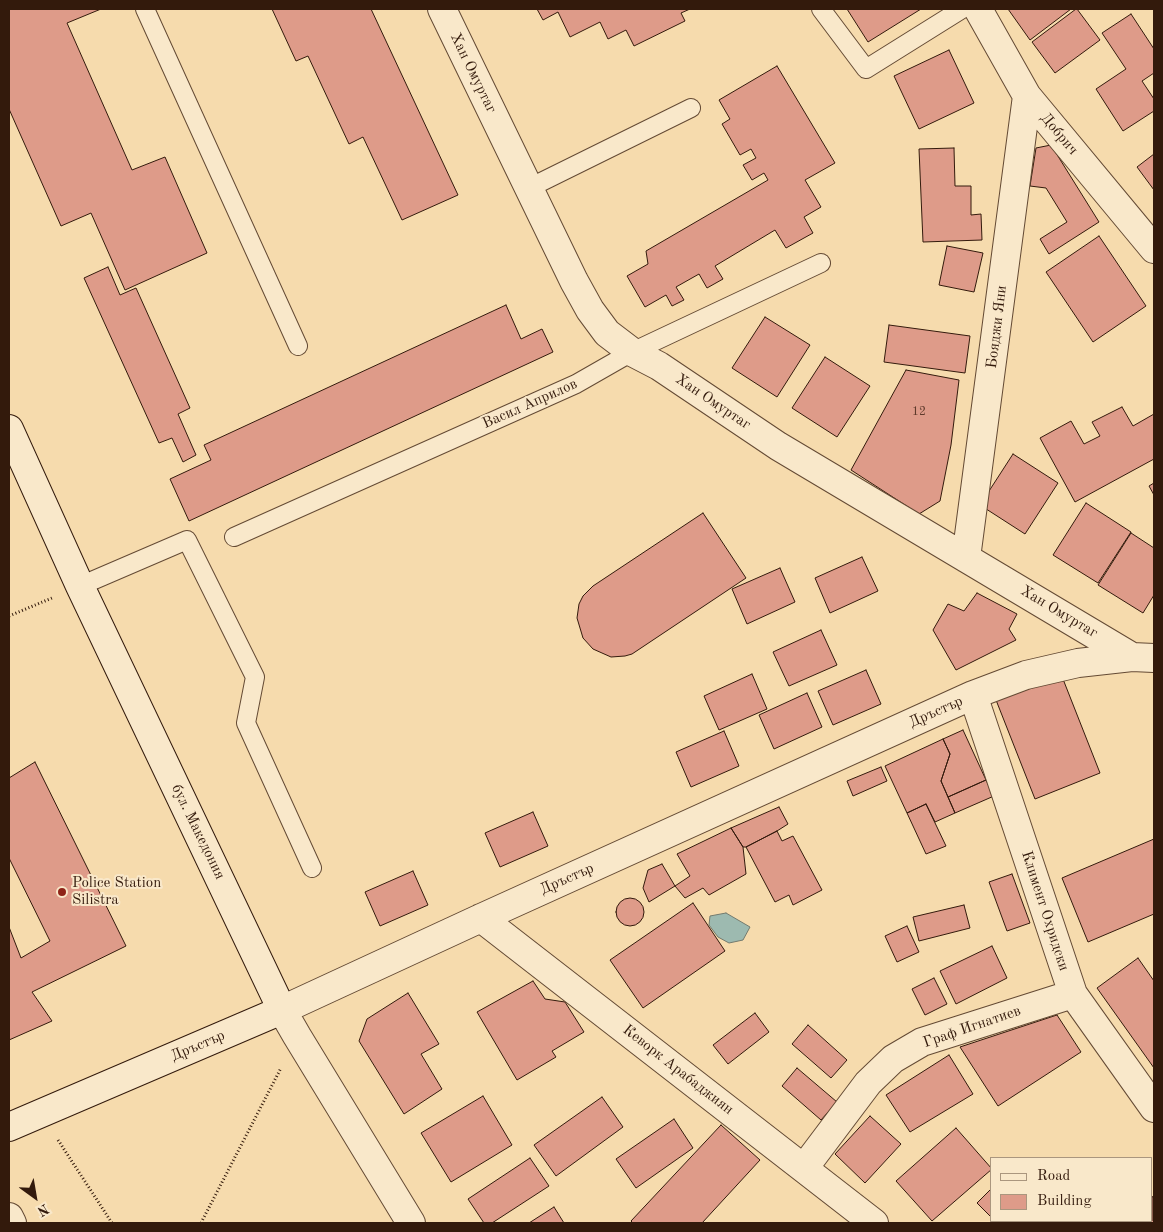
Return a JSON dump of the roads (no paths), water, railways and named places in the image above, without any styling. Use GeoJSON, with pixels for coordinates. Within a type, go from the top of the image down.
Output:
{"type":"FeatureCollection","features":[{"type":"Feature","properties":{"kind":"street","name":"Хан Омуртаг"},"geometry":{"type":"LineString","coordinates":[[442,9],[574,281],[590,310],[607,333],[632,352],[659,366],[778,446],[966,558],[1143,657]]}},
{"type":"Feature","properties":{"kind":"street","name":"Добрич"},"geometry":{"type":"LineString","coordinates":[[978,9],[1027,96],[1154,249]]}},
{"type":"Feature","properties":{"kind":"street","name":"Бояджи Яни"},"geometry":{"type":"LineString","coordinates":[[966,558],[1027,96]]}},
{"type":"Feature","properties":{"kind":"street","name":"бул. Македония"},"geometry":{"type":"LineString","coordinates":[[9,429],[80,586],[282,1010],[411,1223]]}},
{"type":"Feature","properties":{"kind":"street","name":"Дръстър"},"geometry":{"type":"LineString","coordinates":[[9,1126],[282,1010],[973,696],[1026,675],[1078,663],[1143,657]]}},
{"type":"Feature","properties":{"kind":"street","name":"Климент Охридски"},"geometry":{"type":"LineString","coordinates":[[973,696],[1073,994],[1154,1108]]}},
{"type":"Feature","properties":{"kind":"street","name":"Кеворк Арабаджиян"},"geometry":{"type":"LineString","coordinates":[[481,918],[874,1223]]}},
{"type":"Feature","properties":{"kind":"street","name":"Граф Игнатиев"},"geometry":{"type":"LineString","coordinates":[[804,1168],[868,1083],[893,1059],[922,1042],[1073,994]]}},
{"type":"Feature","properties":{"kind":"street"},"geometry":{"type":"LineString","coordinates":[[9,1217],[12,1223]]}},
{"type":"Feature","properties":{"kind":"lane"},"geometry":{"type":"LineString","coordinates":[[145,9],[298,346]]}},
{"type":"Feature","properties":{"kind":"lane"},"geometry":{"type":"LineString","coordinates":[[821,9],[866,69],[962,9]]}},
{"type":"Feature","properties":{"kind":"lane"},"geometry":{"type":"LineString","coordinates":[[529,188],[692,108]]}},
{"type":"Feature","properties":{"kind":"lane","name":"Васил Априлов"},"geometry":{"type":"LineString","coordinates":[[234,537],[576,384],[632,352],[821,263]]}},
{"type":"Feature","properties":{"kind":"lane"},"geometry":{"type":"LineString","coordinates":[[80,586],[186,540],[255,677],[246,723],[312,868]]}},
{"type":"Feature","properties":{"kind":"water"},"geometry":{"type":"Polygon","coordinates":[[[726,913],[750,927],[743,940],[729,943],[718,937],[709,925],[710,916],[726,913]]]}},
{"type":"Feature","properties":{"kind":"place","name":"Police Station Silistra"},"geometry":{"type":"Point","coordinates":[62,892]}}]}
